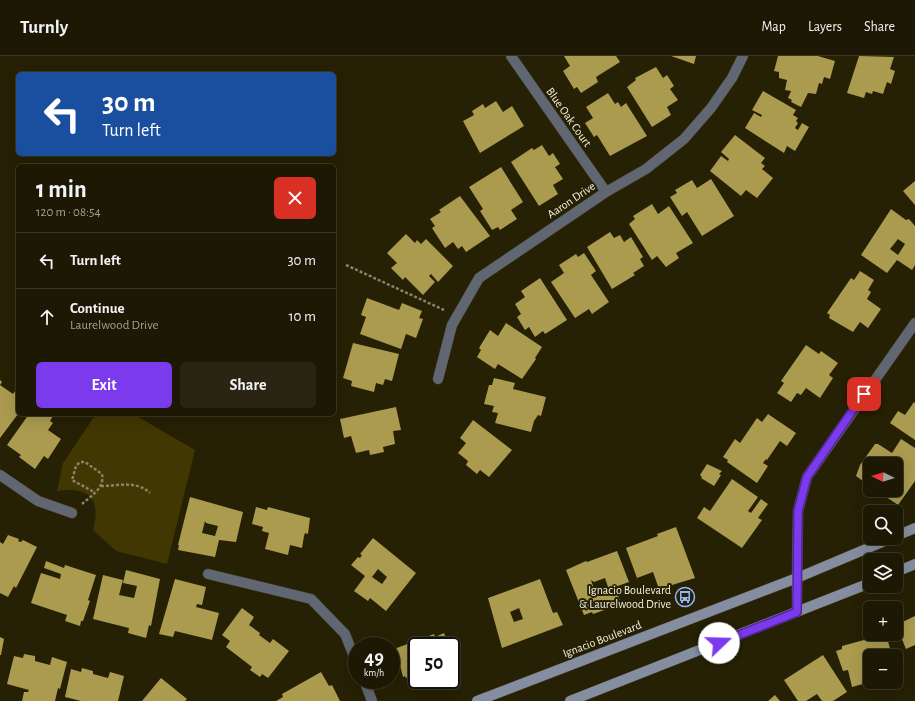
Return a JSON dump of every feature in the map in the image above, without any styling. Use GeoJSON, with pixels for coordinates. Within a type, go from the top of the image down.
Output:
{"type":"FeatureCollection","features":[{"type":"Feature","properties":{"kind":"main road"},"geometry":{"type":"LineString","coordinates":[[903,533],[915,528]]}},
{"type":"Feature","properties":{"kind":"main road","name":"Ignacio Boulevard"},"geometry":{"type":"LineString","coordinates":[[477,701],[797,578],[875,545]]}},
{"type":"Feature","properties":{"kind":"main road"},"geometry":{"type":"LineString","coordinates":[[903,569],[915,564]]}},
{"type":"Feature","properties":{"kind":"main road"},"geometry":{"type":"LineString","coordinates":[[797,578],[797,612]]}},
{"type":"Feature","properties":{"kind":"main road"},"geometry":{"type":"LineString","coordinates":[[570,701],[863,586]]}},
{"type":"Feature","properties":{"kind":"street","name":"Blue Oak Court"},"geometry":{"type":"LineString","coordinates":[[511,56],[606,192]]}},
{"type":"Feature","properties":{"kind":"street","name":"Aaron Drive"},"geometry":{"type":"LineString","coordinates":[[438,379],[452,325],[479,278],[606,192],[646,169],[684,139],[711,108],[732,78],[743,56]]}},
{"type":"Feature","properties":{"kind":"street"},"geometry":{"type":"LineString","coordinates":[[797,578],[798,511],[807,477],[915,323]]}},
{"type":"Feature","properties":{"kind":"street"},"geometry":{"type":"LineString","coordinates":[[0,475],[38,501],[72,513]]}},
{"type":"Feature","properties":{"kind":"street"},"geometry":{"type":"LineString","coordinates":[[208,574],[311,599],[345,634],[348,642]]}},
{"type":"Feature","properties":{"kind":"street"},"geometry":{"type":"LineString","coordinates":[[367,689],[372,701]]}},
{"type":"Feature","properties":{"kind":"path"},"geometry":{"type":"LineString","coordinates":[[346,265],[458,316]]}},
{"type":"Feature","properties":{"kind":"path"},"geometry":{"type":"LineString","coordinates":[[101,486],[104,480],[102,474],[84,462],[80,462],[76,466],[72,480],[94,492],[101,486],[133,485],[145,488],[150,493]]}},
{"type":"Feature","properties":{"kind":"shaded area"},"geometry":{"type":"Polygon","coordinates":[[[95,416],[136,416],[195,450],[167,564],[116,551],[93,530],[96,510],[94,502],[90,497],[77,490],[57,491],[63,463],[95,416]]]}},
{"type":"Feature","properties":{"kind":"building"},"geometry":{"type":"Polygon","coordinates":[[[564,56],[616,56],[620,62],[596,77],[598,82],[581,93],[577,87],[574,89],[563,71],[570,66],[564,56]]]}},
{"type":"Feature","properties":{"kind":"building"},"geometry":{"type":"Polygon","coordinates":[[[671,56],[696,56],[694,64],[671,56]]]}},
{"type":"Feature","properties":{"kind":"building"},"geometry":{"type":"Polygon","coordinates":[[[778,56],[818,56],[835,61],[830,79],[824,77],[822,84],[819,83],[816,94],[808,93],[801,107],[791,102],[792,100],[788,98],[791,91],[785,90],[787,80],[779,78],[779,72],[774,71],[778,56]]]}},
{"type":"Feature","properties":{"kind":"building"},"geometry":{"type":"Polygon","coordinates":[[[859,56],[894,57],[890,69],[895,71],[891,84],[887,82],[883,94],[873,91],[872,94],[866,92],[864,98],[847,93],[859,56]]]}},
{"type":"Feature","properties":{"kind":"building"},"geometry":{"type":"Polygon","coordinates":[[[656,67],[663,78],[667,75],[674,86],[670,89],[678,100],[667,107],[671,115],[652,127],[627,87],[636,80],[635,78],[656,67]]]}},
{"type":"Feature","properties":{"kind":"building"},"geometry":{"type":"Polygon","coordinates":[[[763,91],[796,110],[793,115],[798,118],[796,121],[798,123],[795,128],[798,130],[802,123],[809,127],[795,151],[787,146],[784,153],[745,128],[754,113],[761,117],[762,115],[752,110],[763,91]]]}},
{"type":"Feature","properties":{"kind":"building"},"geometry":{"type":"Polygon","coordinates":[[[608,93],[615,104],[618,102],[621,107],[626,103],[647,136],[610,156],[597,135],[594,137],[585,123],[593,118],[586,107],[608,93]]]}},
{"type":"Feature","properties":{"kind":"building"},"geometry":{"type":"Polygon","coordinates":[[[496,101],[503,112],[512,106],[524,126],[480,153],[463,121],[474,115],[472,111],[483,104],[485,108],[496,101]]]}},
{"type":"Feature","properties":{"kind":"building"},"geometry":{"type":"Polygon","coordinates":[[[735,135],[765,158],[761,163],[765,166],[762,169],[773,178],[757,198],[746,190],[741,196],[710,171],[721,156],[728,161],[729,159],[721,152],[735,135]]]}},
{"type":"Feature","properties":{"kind":"building"},"geometry":{"type":"Polygon","coordinates":[[[542,145],[549,156],[553,153],[560,164],[555,167],[563,179],[553,185],[558,194],[539,206],[511,162],[532,148],[534,150],[542,145]]]}},
{"type":"Feature","properties":{"kind":"building"},"geometry":{"type":"Polygon","coordinates":[[[501,167],[523,202],[511,210],[517,219],[500,230],[498,227],[492,230],[480,211],[483,209],[469,187],[501,167]]]}},
{"type":"Feature","properties":{"kind":"building"},"geometry":{"type":"Polygon","coordinates":[[[711,179],[734,216],[702,236],[687,212],[682,216],[670,197],[677,193],[675,190],[692,180],[697,188],[711,179]]]}},
{"type":"Feature","properties":{"kind":"building"},"geometry":{"type":"Polygon","coordinates":[[[915,181],[915,205],[903,191],[915,181]]]}},
{"type":"Feature","properties":{"kind":"building"},"geometry":{"type":"Polygon","coordinates":[[[460,196],[490,236],[466,252],[462,246],[458,249],[453,242],[445,248],[432,228],[435,226],[430,219],[441,212],[439,210],[460,196]]]}},
{"type":"Feature","properties":{"kind":"building"},"geometry":{"type":"Polygon","coordinates":[[[652,204],[658,214],[669,206],[693,243],[676,253],[679,258],[666,267],[657,256],[652,260],[629,224],[635,219],[633,216],[652,204]]]}},
{"type":"Feature","properties":{"kind":"building"},"geometry":{"type":"Polygon","coordinates":[[[891,209],[906,220],[909,219],[915,226],[915,265],[912,270],[897,260],[887,273],[861,255],[891,209]],[[898,239],[890,249],[898,255],[905,244],[898,239]]]}},
{"type":"Feature","properties":{"kind":"building"},"geometry":{"type":"Polygon","coordinates":[[[610,232],[614,238],[620,235],[624,242],[631,237],[643,257],[640,259],[644,266],[633,273],[635,275],[612,289],[587,247],[610,232]]]}},
{"type":"Feature","properties":{"kind":"building"},"geometry":{"type":"Polygon","coordinates":[[[406,234],[415,243],[417,240],[421,244],[426,239],[453,266],[438,282],[431,274],[429,276],[435,282],[423,295],[405,277],[403,280],[391,268],[397,263],[387,253],[406,234]]]}},
{"type":"Feature","properties":{"kind":"building"},"geometry":{"type":"Polygon","coordinates":[[[584,253],[596,271],[591,275],[609,302],[592,314],[589,309],[575,318],[551,282],[564,273],[559,265],[576,254],[578,257],[584,253]]]}},
{"type":"Feature","properties":{"kind":"building"},"geometry":{"type":"Polygon","coordinates":[[[860,271],[874,280],[868,290],[871,292],[867,299],[881,309],[868,328],[860,322],[853,332],[829,318],[830,315],[827,313],[851,278],[854,280],[860,271]]]}},
{"type":"Feature","properties":{"kind":"building"},"geometry":{"type":"Polygon","coordinates":[[[540,278],[567,320],[545,334],[543,331],[535,337],[529,327],[525,330],[517,317],[521,314],[515,304],[525,297],[521,291],[540,278]]]}},
{"type":"Feature","properties":{"kind":"building"},"geometry":{"type":"Polygon","coordinates":[[[367,298],[399,310],[402,303],[422,311],[419,318],[423,319],[416,338],[406,334],[401,349],[360,334],[366,317],[361,315],[367,298]]]}},
{"type":"Feature","properties":{"kind":"building"},"geometry":{"type":"Polygon","coordinates":[[[506,323],[542,347],[535,358],[536,359],[522,379],[498,364],[495,369],[477,357],[481,350],[479,348],[490,330],[498,336],[506,323]]]}},
{"type":"Feature","properties":{"kind":"building"},"geometry":{"type":"Polygon","coordinates":[[[353,343],[399,354],[392,381],[385,379],[383,385],[376,383],[374,392],[351,386],[352,381],[343,378],[353,343]]]}},
{"type":"Feature","properties":{"kind":"building"},"geometry":{"type":"Polygon","coordinates":[[[806,345],[819,354],[821,351],[838,363],[829,375],[833,378],[820,398],[806,388],[801,395],[797,393],[791,402],[777,393],[784,383],[781,381],[806,345]]]}},
{"type":"Feature","properties":{"kind":"building"},"geometry":{"type":"Polygon","coordinates":[[[494,378],[515,383],[513,389],[546,397],[541,416],[538,415],[534,421],[531,432],[495,423],[498,413],[492,412],[494,406],[484,404],[489,385],[492,385],[494,378]]]}},
{"type":"Feature","properties":{"kind":"building"},"geometry":{"type":"Polygon","coordinates":[[[0,385],[13,394],[16,390],[16,416],[0,438],[0,385]]]}},
{"type":"Feature","properties":{"kind":"building"},"geometry":{"type":"Polygon","coordinates":[[[914,402],[915,440],[890,423],[898,411],[905,415],[914,402]]]}},
{"type":"Feature","properties":{"kind":"building"},"geometry":{"type":"Polygon","coordinates":[[[396,407],[401,430],[393,431],[395,444],[383,447],[384,452],[370,455],[369,450],[356,453],[351,436],[344,438],[340,419],[396,407]]]}},
{"type":"Feature","properties":{"kind":"building"},"geometry":{"type":"Polygon","coordinates":[[[768,414],[796,433],[787,446],[780,441],[767,460],[766,459],[763,463],[768,466],[757,483],[727,462],[728,460],[723,457],[735,439],[740,443],[757,418],[762,422],[768,414]]]}},
{"type":"Feature","properties":{"kind":"building"},"geometry":{"type":"Polygon","coordinates":[[[28,416],[53,416],[50,421],[53,423],[48,430],[61,439],[48,459],[44,456],[35,469],[19,457],[21,455],[7,445],[28,416]]]}},
{"type":"Feature","properties":{"kind":"building"},"geometry":{"type":"Polygon","coordinates":[[[473,420],[512,450],[489,477],[480,470],[477,474],[466,465],[468,461],[458,453],[466,443],[460,438],[473,420]]]}},
{"type":"Feature","properties":{"kind":"building"},"geometry":{"type":"Polygon","coordinates":[[[901,439],[915,448],[915,481],[898,505],[886,497],[903,497],[903,457],[866,457],[875,444],[878,444],[892,453],[901,439]]]}},
{"type":"Feature","properties":{"kind":"building"},"geometry":{"type":"Polygon","coordinates":[[[863,461],[863,481],[856,476],[863,461]]]}},
{"type":"Feature","properties":{"kind":"building"},"geometry":{"type":"Polygon","coordinates":[[[707,464],[722,471],[719,474],[721,475],[714,486],[701,478],[702,477],[700,475],[707,464]]]}},
{"type":"Feature","properties":{"kind":"building"},"geometry":{"type":"Polygon","coordinates":[[[732,479],[758,497],[748,511],[751,513],[761,499],[768,504],[758,518],[762,520],[742,548],[697,518],[704,507],[710,511],[732,479]]]}},
{"type":"Feature","properties":{"kind":"building"},"geometry":{"type":"Polygon","coordinates":[[[190,497],[243,512],[236,542],[219,540],[215,557],[178,550],[190,497]],[[205,521],[202,533],[215,536],[218,526],[206,523],[205,521]]]}},
{"type":"Feature","properties":{"kind":"building"},"geometry":{"type":"Polygon","coordinates":[[[256,507],[267,510],[268,507],[310,518],[308,534],[305,533],[302,548],[290,545],[288,555],[265,549],[269,533],[262,531],[263,527],[252,524],[256,507]]]}},
{"type":"Feature","properties":{"kind":"building"},"geometry":{"type":"Polygon","coordinates":[[[676,527],[695,578],[659,589],[653,572],[637,578],[626,548],[658,536],[657,534],[676,527]]]}},
{"type":"Feature","properties":{"kind":"building"},"geometry":{"type":"Polygon","coordinates":[[[8,535],[19,539],[18,541],[21,542],[23,540],[37,547],[16,588],[14,586],[8,597],[0,593],[0,542],[3,544],[8,535]]]}},
{"type":"Feature","properties":{"kind":"building"},"geometry":{"type":"Polygon","coordinates":[[[373,538],[416,573],[386,611],[370,598],[368,601],[354,591],[365,576],[351,565],[358,557],[360,558],[362,555],[360,554],[373,538]],[[378,569],[372,577],[382,584],[387,577],[378,569]]]}},
{"type":"Feature","properties":{"kind":"building"},"geometry":{"type":"Polygon","coordinates":[[[617,551],[629,582],[615,587],[621,604],[593,614],[592,612],[584,615],[566,570],[586,561],[587,562],[617,551]],[[605,578],[594,582],[591,580],[595,592],[608,587],[605,578]]]}},
{"type":"Feature","properties":{"kind":"building"},"geometry":{"type":"Polygon","coordinates":[[[46,561],[64,568],[65,565],[96,575],[88,600],[90,601],[80,626],[65,621],[67,615],[31,603],[41,573],[60,579],[61,574],[44,568],[46,561]]]}},
{"type":"Feature","properties":{"kind":"building"},"geometry":{"type":"Polygon","coordinates":[[[126,570],[160,579],[151,626],[149,625],[146,638],[128,633],[129,628],[93,619],[103,575],[123,580],[119,595],[134,598],[137,586],[123,583],[126,570]]]}},
{"type":"Feature","properties":{"kind":"building"},"geometry":{"type":"Polygon","coordinates":[[[175,579],[206,587],[202,605],[197,604],[196,607],[219,613],[212,640],[175,631],[173,637],[159,634],[175,579]]]}},
{"type":"Feature","properties":{"kind":"building"},"geometry":{"type":"Polygon","coordinates":[[[540,579],[553,613],[557,612],[563,625],[502,648],[488,598],[540,579]],[[519,608],[510,612],[514,622],[523,619],[519,608]]]}},
{"type":"Feature","properties":{"kind":"building"},"geometry":{"type":"Polygon","coordinates":[[[242,608],[254,617],[249,625],[260,633],[259,635],[270,643],[273,639],[289,651],[268,678],[262,674],[260,677],[250,670],[252,667],[226,647],[230,641],[222,635],[242,608]]]}},
{"type":"Feature","properties":{"kind":"building"},"geometry":{"type":"Polygon","coordinates":[[[915,616],[915,645],[906,649],[903,641],[903,622],[915,616]]]}},
{"type":"Feature","properties":{"kind":"building"},"geometry":{"type":"Polygon","coordinates":[[[444,633],[446,637],[435,637],[444,633]]]}},
{"type":"Feature","properties":{"kind":"building"},"geometry":{"type":"Polygon","coordinates":[[[434,634],[435,637],[426,637],[434,634]]]}},
{"type":"Feature","properties":{"kind":"building"},"geometry":{"type":"Polygon","coordinates":[[[0,637],[4,639],[1,655],[0,655],[0,637]]]}},
{"type":"Feature","properties":{"kind":"building"},"geometry":{"type":"Polygon","coordinates":[[[863,640],[888,641],[890,649],[863,649],[863,684],[852,687],[848,670],[843,671],[836,651],[842,649],[842,646],[863,640]]]}},
{"type":"Feature","properties":{"kind":"building"},"geometry":{"type":"Polygon","coordinates":[[[408,644],[408,677],[406,678],[405,676],[403,677],[400,665],[400,647],[408,644]]]}},
{"type":"Feature","properties":{"kind":"building"},"geometry":{"type":"Polygon","coordinates":[[[24,654],[35,656],[35,661],[50,665],[52,657],[67,662],[60,689],[58,688],[55,701],[22,701],[24,692],[28,692],[29,690],[7,684],[14,656],[23,658],[24,654]]]}},
{"type":"Feature","properties":{"kind":"building"},"geometry":{"type":"Polygon","coordinates":[[[823,655],[847,692],[833,701],[822,701],[817,694],[806,701],[798,701],[784,680],[823,655]]]}},
{"type":"Feature","properties":{"kind":"building"},"geometry":{"type":"Polygon","coordinates":[[[82,668],[93,671],[93,674],[108,678],[110,672],[124,676],[118,701],[81,701],[65,697],[71,669],[81,672],[82,668]]]}},
{"type":"Feature","properties":{"kind":"building"},"geometry":{"type":"Polygon","coordinates":[[[321,672],[329,686],[332,685],[340,701],[276,701],[283,697],[282,694],[321,672]]]}},
{"type":"Feature","properties":{"kind":"building"},"geometry":{"type":"Polygon","coordinates":[[[161,678],[187,699],[185,701],[142,701],[161,678]]]}},
{"type":"Feature","properties":{"kind":"building"},"geometry":{"type":"Polygon","coordinates":[[[775,695],[780,701],[768,701],[775,695]]]}},
{"type":"Feature","properties":{"kind":"place","name":"Ignacio Boulevard & Laurelwood Drive"},"geometry":{"type":"Point","coordinates":[685,597]}},
{"type":"Feature","properties":{"kind":"route"},"geometry":{"type":"LineString","coordinates":[[719,643],[797,612],[798,511],[807,477],[864,394]]}}]}
